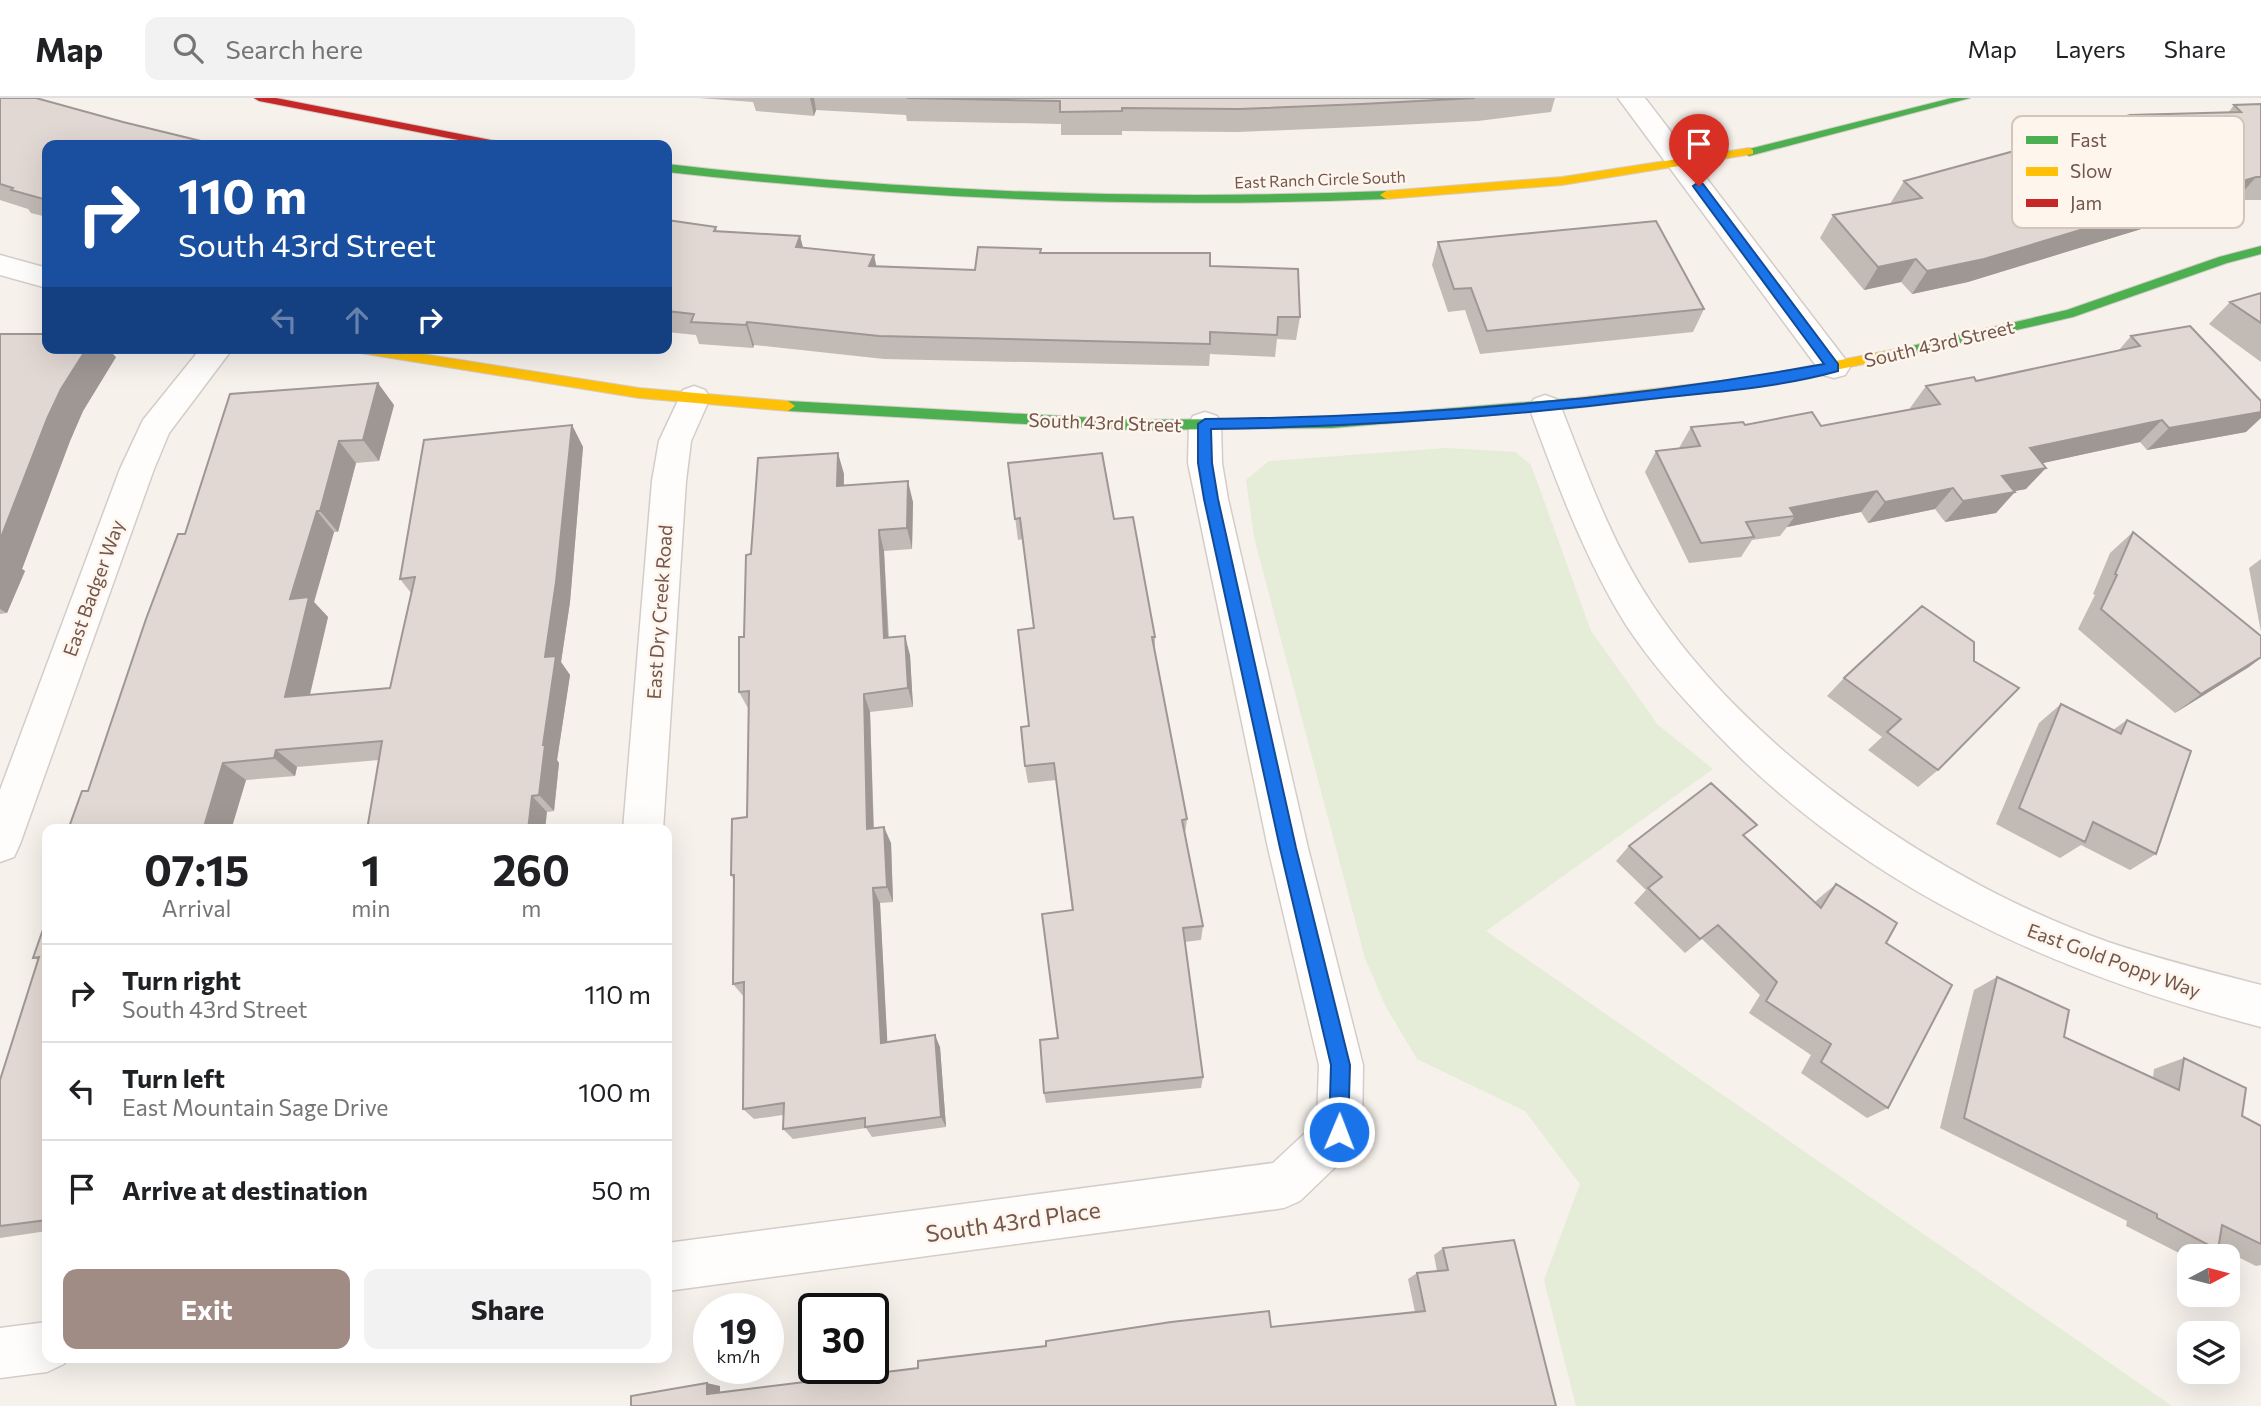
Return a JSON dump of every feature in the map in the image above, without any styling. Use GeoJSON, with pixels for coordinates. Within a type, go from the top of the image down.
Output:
{"type":"FeatureCollection","features":[{"type":"Feature","properties":{"kind":"street"},"geometry":{"type":"LineString","coordinates":[[259,98],[475,140]]}},
{"type":"Feature","properties":{"kind":"street"},"geometry":{"type":"LineString","coordinates":[[1632,98],[1834,367]]}},
{"type":"Feature","properties":{"kind":"street","name":"East Ranch Circle South"},"geometry":{"type":"LineString","coordinates":[[672,169],[914,193],[1104,200],[1311,199],[1524,184],[1683,164],[1841,132],[1965,98]]}},
{"type":"Feature","properties":{"kind":"street","name":"South 43rd Street"},"geometry":{"type":"LineString","coordinates":[[392,354],[639,393],[744,404],[1133,425],[1332,423],[1545,407],[1754,382],[1834,367],[2069,314],[2223,260],[2261,250]]}},
{"type":"Feature","properties":{"kind":"street"},"geometry":{"type":"LineString","coordinates":[[0,265],[42,277]]}},
{"type":"Feature","properties":{"kind":"street","name":"East Badger Way"},"geometry":{"type":"LineString","coordinates":[[0,844],[136,469],[155,428],[213,354]]}},
{"type":"Feature","properties":{"kind":"street","name":"East Dry Creek Road"},"geometry":{"type":"LineString","coordinates":[[643,824],[669,481],[675,441],[694,398]]}},
{"type":"Feature","properties":{"kind":"street","name":"East Gold Poppy Way"},"geometry":{"type":"LineString","coordinates":[[1545,407],[1586,506],[1632,602],[1681,670],[1734,730],[1768,763],[1840,820],[1952,892],[2039,934],[2100,959],[2201,993],[2261,1006]]}},
{"type":"Feature","properties":{"kind":"street","name":"South 43rd Place"},"geometry":{"type":"LineString","coordinates":[[672,1266],[1284,1185],[1339,1132],[1340,1065],[1288,848],[1211,499],[1205,463],[1205,424]]}},
{"type":"Feature","properties":{"kind":"street"},"geometry":{"type":"LineString","coordinates":[[0,1353],[42,1348]]}},
{"type":"Feature","properties":{"kind":"green space"},"geometry":{"type":"Polygon","coordinates":[[[1446,448],[1515,452],[1531,465],[1591,631],[1658,725],[1713,769],[1486,931],[2172,1406],[1576,1406],[1544,1280],[1580,1184],[1525,1111],[1417,1059],[1385,1005],[1365,958],[1254,537],[1246,480],[1269,461],[1446,448]]]}},
{"type":"Feature","properties":{"kind":"building"},"geometry":{"type":"Polygon","coordinates":[[[0,98],[36,98],[197,140],[42,140],[42,199],[0,184],[0,98]]]}},
{"type":"Feature","properties":{"kind":"building"},"geometry":{"type":"Polygon","coordinates":[[[907,98],[1475,98],[1239,109],[1122,108],[1122,111],[1060,112],[1060,101],[907,98]]]}},
{"type":"Feature","properties":{"kind":"building"},"geometry":{"type":"Polygon","coordinates":[[[2261,104],[2261,177],[2244,181],[2244,116],[2127,116],[2241,112],[2234,105],[2261,104]]]}},
{"type":"Feature","properties":{"kind":"building"},"geometry":{"type":"Polygon","coordinates":[[[2012,152],[2012,228],[2087,228],[1984,259],[1927,271],[1916,259],[1878,267],[1833,215],[1922,198],[1904,181],[2012,152]]]}},
{"type":"Feature","properties":{"kind":"building"},"geometry":{"type":"Polygon","coordinates":[[[672,221],[716,227],[714,231],[800,236],[796,247],[874,255],[869,266],[975,270],[978,247],[1041,249],[1040,253],[1210,253],[1210,266],[1298,269],[1300,317],[1278,317],[1277,335],[1210,332],[1210,344],[879,336],[747,322],[746,325],[691,322],[694,314],[672,312],[672,221]]]}},
{"type":"Feature","properties":{"kind":"building"},"geometry":{"type":"Polygon","coordinates":[[[1656,221],[1704,309],[1487,331],[1471,288],[1454,289],[1438,242],[1656,221]]]}},
{"type":"Feature","properties":{"kind":"building"},"geometry":{"type":"Polygon","coordinates":[[[2261,293],[2261,323],[2230,302],[2261,293]]]}},
{"type":"Feature","properties":{"kind":"building"},"geometry":{"type":"Polygon","coordinates":[[[2190,326],[2261,401],[2261,412],[2169,428],[2162,420],[2030,448],[2046,468],[2002,476],[2015,492],[1963,501],[1953,488],[1885,502],[1877,491],[1790,508],[1795,516],[1746,522],[1754,537],[1701,543],[1656,451],[1700,446],[1691,427],[1743,422],[1745,425],[1812,412],[1821,426],[1940,404],[1926,386],[1974,377],[1976,381],[2140,346],[2131,336],[2190,326]]]}},
{"type":"Feature","properties":{"kind":"building"},"geometry":{"type":"Polygon","coordinates":[[[0,334],[42,334],[42,354],[83,354],[61,389],[47,419],[0,540],[0,334]]]}},
{"type":"Feature","properties":{"kind":"building"},"geometry":{"type":"Polygon","coordinates":[[[378,383],[363,440],[339,441],[320,511],[317,511],[290,599],[309,597],[285,697],[390,688],[415,577],[400,579],[424,440],[572,425],[556,582],[545,657],[556,656],[539,795],[532,796],[529,824],[368,824],[382,741],[276,750],[274,758],[223,763],[205,824],[70,824],[82,791],[88,791],[146,619],[178,534],[185,534],[230,394],[378,383]]]}},
{"type":"Feature","properties":{"kind":"building"},"geometry":{"type":"Polygon","coordinates":[[[838,453],[837,486],[908,481],[907,528],[879,530],[884,638],[905,636],[908,688],[864,694],[867,829],[884,827],[887,887],[873,888],[881,1043],[935,1035],[941,1117],[865,1127],[865,1118],[783,1129],[784,1103],[743,1109],[744,982],[733,984],[734,875],[731,875],[732,819],[747,817],[749,691],[739,692],[739,637],[744,637],[746,555],[751,554],[758,458],[838,453]]]}},
{"type":"Feature","properties":{"kind":"building"},"geometry":{"type":"Polygon","coordinates":[[[1102,453],[1114,519],[1133,517],[1155,637],[1152,637],[1187,819],[1182,820],[1203,926],[1183,928],[1203,1077],[1044,1093],[1040,1040],[1058,1038],[1042,914],[1073,910],[1054,763],[1025,766],[1021,727],[1029,726],[1018,630],[1034,628],[1020,518],[1015,519],[1008,463],[1102,453]]]}},
{"type":"Feature","properties":{"kind":"building"},"geometry":{"type":"Polygon","coordinates":[[[2133,532],[2261,636],[2261,657],[2201,694],[2101,609],[2133,532]]]}},
{"type":"Feature","properties":{"kind":"building"},"geometry":{"type":"Polygon","coordinates":[[[1922,606],[1974,642],[1974,661],[2019,688],[1938,770],[1887,732],[1901,719],[1844,678],[1922,606]]]}},
{"type":"Feature","properties":{"kind":"building"},"geometry":{"type":"Polygon","coordinates":[[[2061,704],[2121,734],[2127,720],[2191,751],[2156,854],[2093,822],[2085,842],[2019,808],[2061,704]]]}},
{"type":"Feature","properties":{"kind":"building"},"geometry":{"type":"Polygon","coordinates":[[[1711,783],[1757,825],[1743,835],[1821,908],[1836,884],[1897,923],[1886,943],[1952,985],[1888,1108],[1821,1062],[1831,1044],[1766,1001],[1777,982],[1718,925],[1700,939],[1648,888],[1662,877],[1629,846],[1711,783]]]}},
{"type":"Feature","properties":{"kind":"building"},"geometry":{"type":"Polygon","coordinates":[[[42,932],[42,1221],[0,1226],[0,1080],[39,957],[33,958],[42,932]]]}},
{"type":"Feature","properties":{"kind":"building"},"geometry":{"type":"Polygon","coordinates":[[[1997,977],[2069,1010],[2064,1037],[2179,1090],[2184,1058],[2246,1088],[2242,1116],[2261,1126],[2261,1244],[2222,1225],[2219,1244],[2207,1244],[2157,1218],[2157,1214],[1964,1118],[1997,977]]]}},
{"type":"Feature","properties":{"kind":"building"},"geometry":{"type":"Polygon","coordinates":[[[1514,1240],[1556,1406],[631,1406],[631,1396],[701,1384],[707,1384],[707,1394],[798,1383],[889,1384],[889,1372],[918,1368],[918,1361],[1046,1346],[1046,1341],[1171,1322],[1269,1311],[1271,1327],[1425,1311],[1417,1273],[1448,1270],[1443,1248],[1514,1240]]]}},
{"type":"Feature","properties":{"kind":"traffic: fast"},"geometry":{"type":"LineString","coordinates":[[1749,152],[1965,98]]}},
{"type":"Feature","properties":{"kind":"traffic: fast"},"geometry":{"type":"LineString","coordinates":[[672,169],[846,187],[1026,198],[1206,200],[1386,195]]}},
{"type":"Feature","properties":{"kind":"traffic: fast"},"geometry":{"type":"LineString","coordinates":[[1907,351],[2069,314],[2223,260],[2261,250]]}},
{"type":"Feature","properties":{"kind":"traffic: fast"},"geometry":{"type":"LineString","coordinates":[[788,406],[1133,425],[1332,423],[1576,403]]}},
{"type":"Feature","properties":{"kind":"traffic: slow"},"geometry":{"type":"LineString","coordinates":[[1386,195],[1562,181],[1749,152]]}},
{"type":"Feature","properties":{"kind":"traffic: slow"},"geometry":{"type":"LineString","coordinates":[[1576,403],[1754,382],[1907,351]]}},
{"type":"Feature","properties":{"kind":"traffic: slow"},"geometry":{"type":"LineString","coordinates":[[392,354],[639,393],[788,406]]}},
{"type":"Feature","properties":{"kind":"traffic: jam"},"geometry":{"type":"LineString","coordinates":[[259,98],[475,140]]}},
{"type":"Feature","properties":{"kind":"route"},"geometry":{"type":"LineString","coordinates":[[1339,1132],[1340,1065],[1288,848],[1211,499],[1205,463],[1205,424],[1332,423],[1545,407],[1754,382],[1834,367],[1699,186]]}}]}
